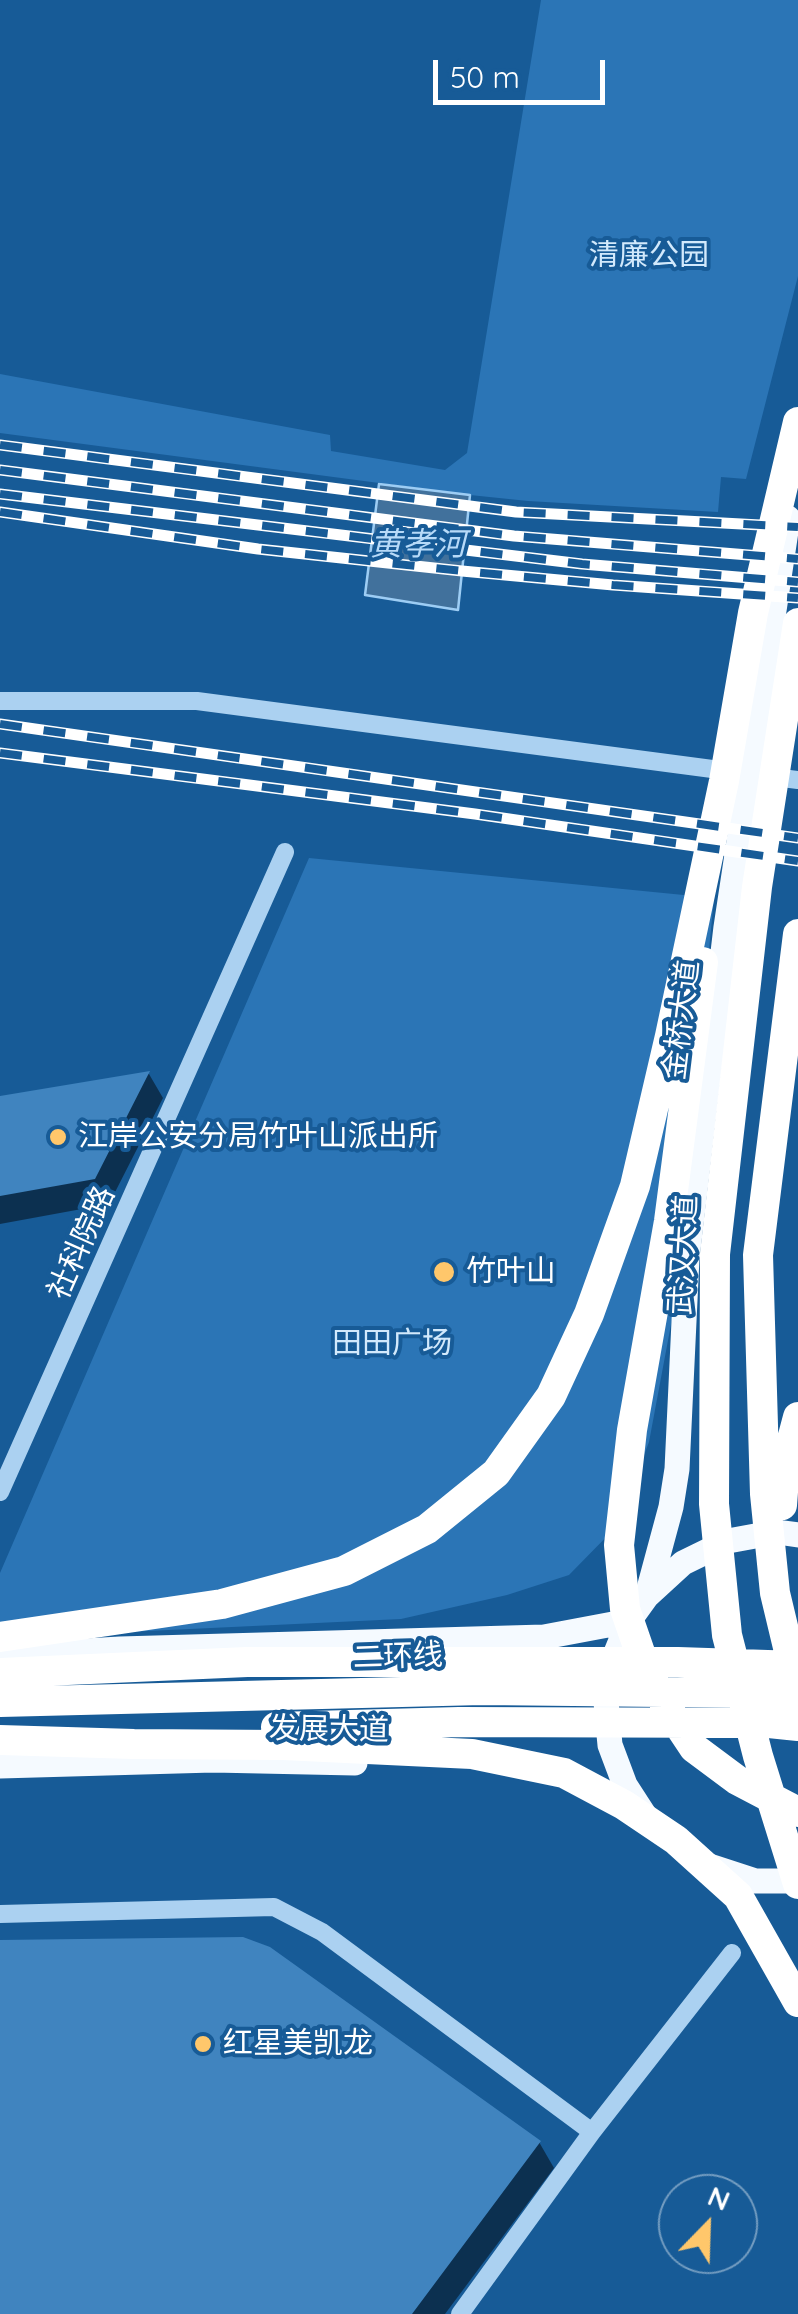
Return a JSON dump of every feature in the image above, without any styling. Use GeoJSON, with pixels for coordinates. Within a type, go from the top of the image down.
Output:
{"type":"FeatureCollection","features":[{"type":"Feature","properties":{"kind":"highway"},"geometry":{"type":"LineString","coordinates":[[0,1637],[222,1604],[344,1571],[428,1529],[496,1474],[551,1396],[589,1314],[636,1186],[724,780],[753,613],[798,422]]}},
{"type":"Feature","properties":{"kind":"highway","name":"武汉大道"},"geometry":{"type":"LineString","coordinates":[[798,623],[756,887],[715,1254],[714,1484],[727,1635],[758,1756],[798,1883]]}},
{"type":"Feature","properties":{"kind":"highway"},"geometry":{"type":"LineString","coordinates":[[724,780],[669,1221],[632,1430],[618,1545],[624,1609],[644,1664],[694,1748],[736,1780],[798,1812]]}},
{"type":"Feature","properties":{"kind":"highway"},"geometry":{"type":"LineString","coordinates":[[798,934],[758,1255],[765,1494],[775,1593],[798,1694]]}},
{"type":"Feature","properties":{"kind":"highway"},"geometry":{"type":"LineString","coordinates":[[775,1593],[785,1466],[798,1417]]}},
{"type":"Feature","properties":{"kind":"highway"},"geometry":{"type":"LineString","coordinates":[[0,1673],[247,1662],[678,1662],[798,1666]]}},
{"type":"Feature","properties":{"kind":"highway","name":"二环线"},"geometry":{"type":"LineString","coordinates":[[0,1702],[482,1690],[798,1694]]}},
{"type":"Feature","properties":{"kind":"highway"},"geometry":{"type":"LineString","coordinates":[[458,1722],[553,1733],[737,1736],[798,1743]]}},
{"type":"Feature","properties":{"kind":"highway"},"geometry":{"type":"LineString","coordinates":[[0,1738],[458,1722],[798,1726]]}},
{"type":"Feature","properties":{"kind":"highway"},"geometry":{"type":"LineString","coordinates":[[0,1738],[472,1754],[564,1773],[676,1840],[738,1896],[798,2002]]}},
{"type":"Feature","properties":{"kind":"main road","name":"金桥大道"},"geometry":{"type":"LineString","coordinates":[[646,1596],[671,1507],[677,1469],[687,1258],[726,927],[798,454]]}},
{"type":"Feature","properties":{"kind":"main road"},"geometry":{"type":"LineString","coordinates":[[798,1535],[777,1532],[728,1541],[683,1562],[646,1596],[629,1621],[613,1660],[606,1702],[610,1745],[625,1785],[648,1821],[748,1902],[798,1986]]}},
{"type":"Feature","properties":{"kind":"main road"},"geometry":{"type":"LineString","coordinates":[[0,1656],[544,1637],[629,1621]]}},
{"type":"Feature","properties":{"kind":"main road","name":"发展大道"},"geometry":{"type":"LineString","coordinates":[[0,1766],[213,1760],[487,1770],[584,1792],[648,1821]]}},
{"type":"Feature","properties":{"kind":"main road"},"geometry":{"type":"LineString","coordinates":[[710,1868],[755,1881],[798,1883]]}},
{"type":"Feature","properties":{"kind":"street"},"geometry":{"type":"LineString","coordinates":[[0,701],[197,702],[798,780]]}},
{"type":"Feature","properties":{"kind":"street","name":"社科院路"},"geometry":{"type":"LineString","coordinates":[[0,1492],[285,852]]}},
{"type":"Feature","properties":{"kind":"street"},"geometry":{"type":"LineString","coordinates":[[0,1914],[274,1907],[322,1932],[592,2132]]}},
{"type":"Feature","properties":{"kind":"street"},"geometry":{"type":"LineString","coordinates":[[460,2314],[592,2132],[732,1954]]}},
{"type":"Feature","properties":{"kind":"green space","name":"清廉公园"},"geometry":{"type":"Polygon","coordinates":[[[541,0],[798,0],[798,276],[746,479],[721,477],[718,512],[470,495],[0,433],[0,374],[330,435],[331,451],[445,470],[467,453],[541,0]]]}},
{"type":"Feature","properties":{"kind":"green space","name":"田田广场"},"geometry":{"type":"Polygon","coordinates":[[[309,858],[714,898],[675,1303],[649,1442],[617,1526],[569,1575],[507,1595],[401,1619],[0,1638],[0,1573],[309,858]]]}},
{"type":"Feature","properties":{"kind":"water","name":"黄孝河"},"geometry":{"type":"Polygon","coordinates":[[[379,484],[470,495],[458,610],[365,595],[379,484]]]}},
{"type":"Feature","properties":{"kind":"building","name":"江岸公安分局竹叶山派出所"},"geometry":{"type":"Polygon","coordinates":[[[150,1071],[95,1179],[0,1196],[0,1096],[150,1071]]]}},
{"type":"Feature","properties":{"kind":"building","name":"红星美凯龙"},"geometry":{"type":"Polygon","coordinates":[[[243,1937],[270,1947],[541,2141],[412,2314],[0,2314],[0,1940],[243,1937]]]}},
{"type":"Feature","properties":{"kind":"railway"},"geometry":{"type":"LineString","coordinates":[[0,445],[516,512],[798,527]]}},
{"type":"Feature","properties":{"kind":"railway"},"geometry":{"type":"LineString","coordinates":[[0,470],[514,536],[798,559]]}},
{"type":"Feature","properties":{"kind":"railway"},"geometry":{"type":"LineString","coordinates":[[0,494],[582,564],[798,582]]}},
{"type":"Feature","properties":{"kind":"railway"},"geometry":{"type":"LineString","coordinates":[[0,512],[258,549],[462,571],[798,598]]}},
{"type":"Feature","properties":{"kind":"railway"},"geometry":{"type":"LineString","coordinates":[[0,724],[798,838]]}},
{"type":"Feature","properties":{"kind":"railway"},"geometry":{"type":"LineString","coordinates":[[0,753],[475,814],[798,861]]}},
{"type":"Feature","properties":{"kind":"place","name":"江岸公安分局竹叶山派出所"},"geometry":{"type":"Point","coordinates":[58,1137]}},
{"type":"Feature","properties":{"kind":"place","name":"竹叶山"},"geometry":{"type":"Point","coordinates":[444,1272]}},
{"type":"Feature","properties":{"kind":"place","name":"红星美凯龙"},"geometry":{"type":"Point","coordinates":[203,2044]}}]}
